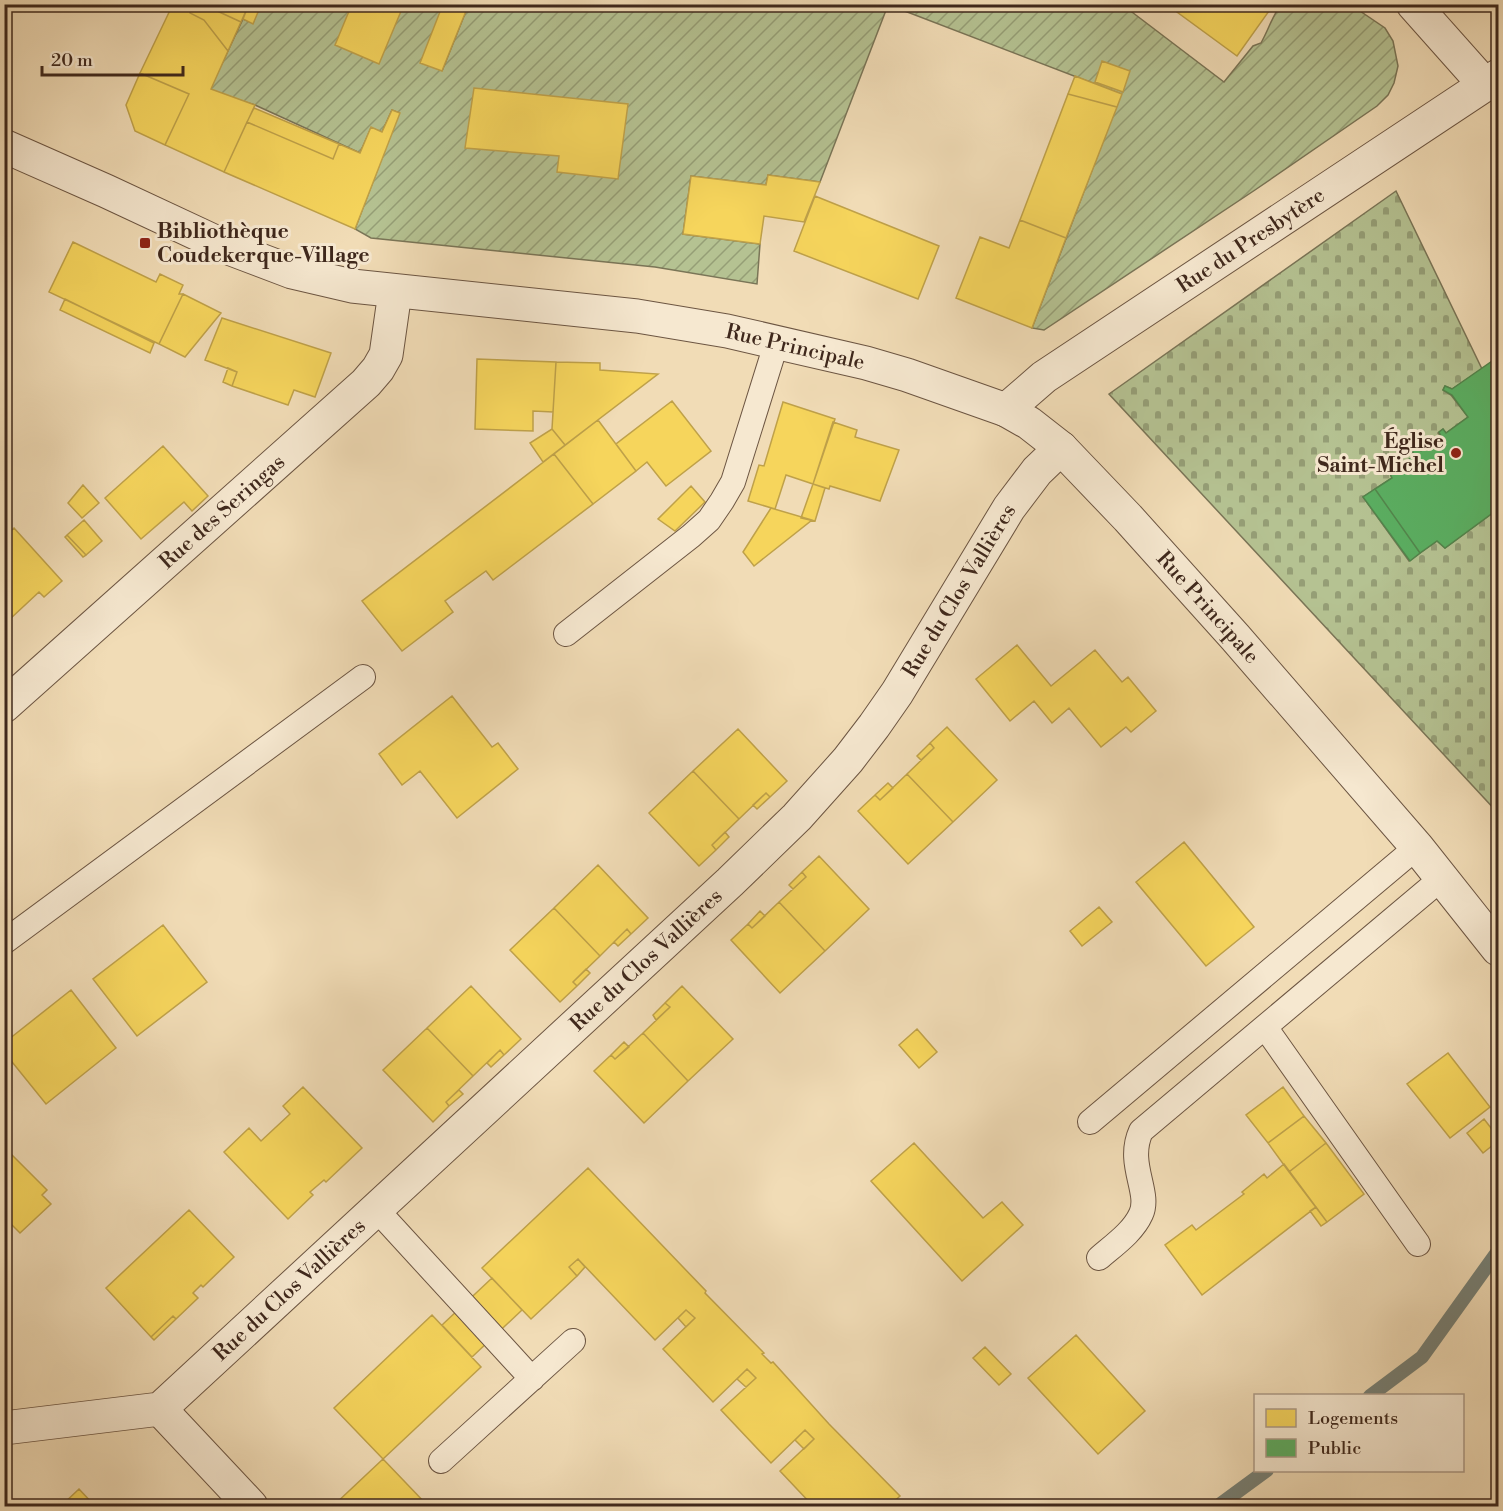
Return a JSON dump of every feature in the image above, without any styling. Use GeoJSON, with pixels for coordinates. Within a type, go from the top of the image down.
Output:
{"type":"FeatureCollection","features":[{"type":"Feature","properties":{"kind":"street"},"geometry":{"type":"LineString","coordinates":[[1413,4],[1492,80]]}},
{"type":"Feature","properties":{"kind":"street","name":"Rue du Presbytère"},"geometry":{"type":"LineString","coordinates":[[1006,410],[1044,377],[1492,80]]}},
{"type":"Feature","properties":{"kind":"street","name":"Rue Principale"},"geometry":{"type":"LineString","coordinates":[[4,146],[106,190],[226,247],[264,262],[319,279],[395,292],[638,316],[777,341],[907,375],[1006,410],[1029,423],[1061,448],[1128,518],[1235,637],[1417,847],[1498,949]]}},
{"type":"Feature","properties":{"kind":"street","name":"Rue des Seringas"},"geometry":{"type":"LineString","coordinates":[[4,706],[366,383],[386,355],[395,292]]}},
{"type":"Feature","properties":{"kind":"street","name":"Rue du Clos Vallières"},"geometry":{"type":"LineString","coordinates":[[160,1409],[730,882],[797,817],[854,752],[897,693],[1009,508],[1037,471],[1061,448]]}},
{"type":"Feature","properties":{"kind":"street"},"geometry":{"type":"LineString","coordinates":[[4,1428],[160,1409],[251,1506]]}},
{"type":"Feature","properties":{"kind":"lane"},"geometry":{"type":"LineString","coordinates":[[566,634],[709,520],[722,501],[740,462],[777,341]]}},
{"type":"Feature","properties":{"kind":"lane"},"geometry":{"type":"LineString","coordinates":[[4,942],[363,677]]}},
{"type":"Feature","properties":{"kind":"lane"},"geometry":{"type":"LineString","coordinates":[[1090,1122],[1417,847]]}},
{"type":"Feature","properties":{"kind":"lane"},"geometry":{"type":"LineString","coordinates":[[1099,1258],[1130,1231],[1141,1215],[1144,1205],[1135,1150],[1141,1131],[1442,878]]}},
{"type":"Feature","properties":{"kind":"lane"},"geometry":{"type":"LineString","coordinates":[[1265,1027],[1418,1244]]}},
{"type":"Feature","properties":{"kind":"lane"},"geometry":{"type":"LineString","coordinates":[[376,1209],[532,1379]]}},
{"type":"Feature","properties":{"kind":"lane"},"geometry":{"type":"LineString","coordinates":[[441,1461],[573,1341]]}},
{"type":"Feature","properties":{"kind":"green space"},"geometry":{"type":"Polygon","coordinates":[[[260,5],[443,5],[442,71],[468,6],[465,5],[888,5],[820,182],[768,175],[766,185],[691,176],[683,234],[760,244],[757,284],[655,267],[371,238],[355,229],[399,113],[392,110],[382,132],[371,128],[360,153],[255,105],[209,91],[243,19],[253,23],[260,5]]]}},
{"type":"Feature","properties":{"kind":"green space"},"geometry":{"type":"Polygon","coordinates":[[[889,5],[1125,5],[1224,82],[1253,46],[1261,43],[1281,5],[1351,5],[1385,28],[1393,41],[1398,66],[1388,95],[1377,106],[1044,330],[1032,328],[1121,94],[889,5]]]}},
{"type":"Feature","properties":{"kind":"green space"},"geometry":{"type":"Polygon","coordinates":[[[1396,191],[1482,369],[1452,389],[1445,386],[1443,390],[1451,395],[1468,417],[1446,433],[1443,429],[1438,433],[1441,436],[1421,451],[1418,447],[1412,451],[1415,455],[1395,469],[1392,466],[1388,469],[1392,478],[1363,497],[1409,561],[1437,541],[1445,548],[1498,509],[1498,813],[1109,394],[1396,191]]]}},
{"type":"Feature","properties":{"kind":"building: Logements"},"geometry":{"type":"Polygon","coordinates":[[[173,4],[188,7],[190,13],[204,20],[228,51],[211,89],[255,105],[224,172],[165,145],[189,94],[140,73],[173,4]]]}},
{"type":"Feature","properties":{"kind":"building: Logements"},"geometry":{"type":"Polygon","coordinates":[[[187,4],[202,4],[241,22],[228,51],[204,20],[190,13],[187,4]]]}},
{"type":"Feature","properties":{"kind":"building: Logements"},"geometry":{"type":"Polygon","coordinates":[[[202,4],[249,4],[241,22],[202,4]]]}},
{"type":"Feature","properties":{"kind":"building: Logements"},"geometry":{"type":"Polygon","coordinates":[[[249,4],[261,5],[253,24],[243,19],[249,4]]]}},
{"type":"Feature","properties":{"kind":"building: Logements"},"geometry":{"type":"Polygon","coordinates":[[[352,4],[404,4],[379,64],[335,45],[352,4]]]}},
{"type":"Feature","properties":{"kind":"building: Logements"},"geometry":{"type":"Polygon","coordinates":[[[443,4],[468,6],[442,71],[420,63],[443,4]]]}},
{"type":"Feature","properties":{"kind":"building: Logements"},"geometry":{"type":"Polygon","coordinates":[[[1166,4],[1274,4],[1237,56],[1166,4]]]}},
{"type":"Feature","properties":{"kind":"building: Logements"},"geometry":{"type":"Polygon","coordinates":[[[1102,61],[1130,71],[1123,92],[1095,82],[1102,61]]]}},
{"type":"Feature","properties":{"kind":"building: Logements"},"geometry":{"type":"Polygon","coordinates":[[[140,73],[189,94],[165,145],[135,131],[126,105],[140,73]]]}},
{"type":"Feature","properties":{"kind":"building: Logements"},"geometry":{"type":"Polygon","coordinates":[[[1075,76],[1122,94],[1117,107],[1068,94],[1075,76]]]}},
{"type":"Feature","properties":{"kind":"building: Logements"},"geometry":{"type":"Polygon","coordinates":[[[474,88],[628,104],[618,179],[557,172],[559,156],[465,148],[474,88]]]}},
{"type":"Feature","properties":{"kind":"building: Logements"},"geometry":{"type":"Polygon","coordinates":[[[1068,94],[1117,107],[1066,238],[1020,220],[1068,94]]]}},
{"type":"Feature","properties":{"kind":"building: Logements"},"geometry":{"type":"Polygon","coordinates":[[[254,108],[339,144],[333,159],[247,122],[254,108]]]}},
{"type":"Feature","properties":{"kind":"building: Logements"},"geometry":{"type":"Polygon","coordinates":[[[392,110],[400,113],[355,229],[224,172],[247,122],[333,159],[339,144],[360,153],[371,127],[382,132],[392,110]]]}},
{"type":"Feature","properties":{"kind":"building: Logements"},"geometry":{"type":"Polygon","coordinates":[[[768,175],[820,182],[804,222],[764,216],[760,244],[683,234],[691,176],[766,185],[768,175]]]}},
{"type":"Feature","properties":{"kind":"building: Logements"},"geometry":{"type":"Polygon","coordinates":[[[815,196],[939,246],[918,299],[794,251],[815,196]]]}},
{"type":"Feature","properties":{"kind":"building: Logements"},"geometry":{"type":"Polygon","coordinates":[[[1020,220],[1066,238],[1032,328],[956,298],[980,237],[1009,248],[1020,220]]]}},
{"type":"Feature","properties":{"kind":"building: Logements"},"geometry":{"type":"Polygon","coordinates":[[[73,242],[156,282],[160,274],[183,285],[179,294],[183,294],[159,344],[49,292],[73,242]]]}},
{"type":"Feature","properties":{"kind":"building: Logements"},"geometry":{"type":"Polygon","coordinates":[[[183,294],[221,313],[185,357],[159,344],[183,294]]]}},
{"type":"Feature","properties":{"kind":"building: Logements"},"geometry":{"type":"Polygon","coordinates":[[[65,299],[154,343],[150,353],[60,310],[65,299]]]}},
{"type":"Feature","properties":{"kind":"building: Logements"},"geometry":{"type":"Polygon","coordinates":[[[222,318],[331,353],[315,397],[294,390],[288,405],[232,386],[237,372],[205,360],[222,318]]]}},
{"type":"Feature","properties":{"kind":"building: Logements"},"geometry":{"type":"Polygon","coordinates":[[[477,359],[556,362],[553,412],[533,411],[533,431],[475,429],[477,359]]]}},
{"type":"Feature","properties":{"kind":"building: Logements"},"geometry":{"type":"Polygon","coordinates":[[[556,362],[600,363],[600,370],[658,374],[565,445],[552,429],[556,362]]]}},
{"type":"Feature","properties":{"kind":"building: Logements"},"geometry":{"type":"Polygon","coordinates":[[[228,368],[237,372],[232,386],[223,382],[228,368]]]}},
{"type":"Feature","properties":{"kind":"building: Logements"},"geometry":{"type":"Polygon","coordinates":[[[672,401],[711,451],[666,486],[647,462],[636,471],[616,444],[672,401]]]}},
{"type":"Feature","properties":{"kind":"building: Logements"},"geometry":{"type":"Polygon","coordinates":[[[783,402],[835,419],[813,484],[786,475],[775,509],[748,501],[759,465],[764,466],[783,402]]]}},
{"type":"Feature","properties":{"kind":"building: Logements"},"geometry":{"type":"Polygon","coordinates":[[[598,420],[636,471],[593,504],[554,454],[598,420]]]}},
{"type":"Feature","properties":{"kind":"building: Logements"},"geometry":{"type":"Polygon","coordinates":[[[833,422],[857,430],[855,437],[899,450],[880,501],[830,486],[829,489],[813,484],[833,422]]]}},
{"type":"Feature","properties":{"kind":"building: Logements"},"geometry":{"type":"Polygon","coordinates":[[[552,429],[565,445],[543,462],[530,443],[552,429]]]}},
{"type":"Feature","properties":{"kind":"building: Logements"},"geometry":{"type":"Polygon","coordinates":[[[163,446],[208,496],[192,511],[184,502],[141,539],[105,498],[163,446]]]}},
{"type":"Feature","properties":{"kind":"building: Logements"},"geometry":{"type":"Polygon","coordinates":[[[554,454],[593,504],[493,580],[486,571],[445,601],[453,612],[402,651],[362,601],[554,454]]]}},
{"type":"Feature","properties":{"kind":"building: Logements"},"geometry":{"type":"Polygon","coordinates":[[[813,484],[825,488],[815,521],[801,518],[813,484]]]}},
{"type":"Feature","properties":{"kind":"building: Logements"},"geometry":{"type":"Polygon","coordinates":[[[83,485],[99,503],[82,518],[68,503],[83,485]]]}},
{"type":"Feature","properties":{"kind":"building: Logements"},"geometry":{"type":"Polygon","coordinates":[[[691,486],[705,502],[675,531],[658,519],[691,486]]]}},
{"type":"Feature","properties":{"kind":"building: Logements"},"geometry":{"type":"Polygon","coordinates":[[[771,508],[812,520],[754,566],[743,552],[771,508]]]}},
{"type":"Feature","properties":{"kind":"building: Logements"},"geometry":{"type":"Polygon","coordinates":[[[84,520],[102,541],[86,555],[67,535],[84,520]]]}},
{"type":"Feature","properties":{"kind":"building: Logements"},"geometry":{"type":"Polygon","coordinates":[[[14,528],[62,581],[44,597],[39,592],[10,619],[4,613],[4,537],[14,528]]]}},
{"type":"Feature","properties":{"kind":"building: Logements"},"geometry":{"type":"Polygon","coordinates":[[[67,535],[86,555],[83,557],[65,537],[67,535]]]}},
{"type":"Feature","properties":{"kind":"building: Logements"},"geometry":{"type":"Polygon","coordinates":[[[1017,645],[1051,686],[1095,650],[1122,682],[1128,677],[1156,711],[1131,732],[1126,727],[1101,747],[1069,708],[1052,723],[1034,701],[1010,721],[976,679],[1017,645]]]}},
{"type":"Feature","properties":{"kind":"building: Logements"},"geometry":{"type":"Polygon","coordinates":[[[452,696],[492,747],[498,743],[518,769],[457,818],[420,771],[402,785],[379,754],[452,696]]]}},
{"type":"Feature","properties":{"kind":"building: Logements"},"geometry":{"type":"Polygon","coordinates":[[[947,727],[997,780],[953,822],[907,774],[934,748],[930,743],[947,727]]]}},
{"type":"Feature","properties":{"kind":"building: Logements"},"geometry":{"type":"Polygon","coordinates":[[[738,729],[787,781],[770,797],[766,793],[739,819],[693,771],[738,729]]]}},
{"type":"Feature","properties":{"kind":"building: Logements"},"geometry":{"type":"Polygon","coordinates":[[[930,743],[934,748],[921,760],[917,756],[930,743]]]}},
{"type":"Feature","properties":{"kind":"building: Logements"},"geometry":{"type":"Polygon","coordinates":[[[693,771],[739,819],[712,845],[716,850],[699,866],[649,813],[693,771]]]}},
{"type":"Feature","properties":{"kind":"building: Logements"},"geometry":{"type":"Polygon","coordinates":[[[907,774],[953,822],[908,864],[858,811],[875,795],[880,800],[907,774]]]}},
{"type":"Feature","properties":{"kind":"building: Logements"},"geometry":{"type":"Polygon","coordinates":[[[888,783],[893,788],[880,800],[875,795],[888,783]]]}},
{"type":"Feature","properties":{"kind":"building: Logements"},"geometry":{"type":"Polygon","coordinates":[[[766,793],[770,797],[757,809],[753,805],[766,793]]]}},
{"type":"Feature","properties":{"kind":"building: Logements"},"geometry":{"type":"Polygon","coordinates":[[[725,832],[729,837],[716,850],[712,845],[725,832]]]}},
{"type":"Feature","properties":{"kind":"building: Logements"},"geometry":{"type":"Polygon","coordinates":[[[1184,842],[1254,927],[1206,966],[1136,882],[1184,842]]]}},
{"type":"Feature","properties":{"kind":"building: Logements"},"geometry":{"type":"Polygon","coordinates":[[[819,856],[869,909],[825,951],[779,902],[806,877],[802,872],[819,856]]]}},
{"type":"Feature","properties":{"kind":"building: Logements"},"geometry":{"type":"Polygon","coordinates":[[[598,865],[648,918],[631,934],[627,929],[600,956],[554,908],[598,865]]]}},
{"type":"Feature","properties":{"kind":"building: Logements"},"geometry":{"type":"Polygon","coordinates":[[[802,872],[806,877],[793,889],[789,885],[802,872]]]}},
{"type":"Feature","properties":{"kind":"building: Logements"},"geometry":{"type":"Polygon","coordinates":[[[779,902],[825,951],[780,993],[731,940],[748,924],[752,928],[779,902]]]}},
{"type":"Feature","properties":{"kind":"building: Logements"},"geometry":{"type":"Polygon","coordinates":[[[1099,907],[1112,922],[1082,946],[1070,931],[1099,907]]]}},
{"type":"Feature","properties":{"kind":"building: Logements"},"geometry":{"type":"Polygon","coordinates":[[[554,908],[600,956],[573,982],[577,986],[560,1002],[510,950],[554,908]]]}},
{"type":"Feature","properties":{"kind":"building: Logements"},"geometry":{"type":"Polygon","coordinates":[[[760,911],[765,916],[752,928],[748,924],[760,911]]]}},
{"type":"Feature","properties":{"kind":"building: Logements"},"geometry":{"type":"Polygon","coordinates":[[[163,925],[207,982],[137,1036],[93,979],[163,925]]]}},
{"type":"Feature","properties":{"kind":"building: Logements"},"geometry":{"type":"Polygon","coordinates":[[[627,929],[631,934],[618,946],[614,942],[627,929]]]}},
{"type":"Feature","properties":{"kind":"building: Logements"},"geometry":{"type":"Polygon","coordinates":[[[586,969],[590,973],[577,986],[573,982],[586,969]]]}},
{"type":"Feature","properties":{"kind":"building: Logements"},"geometry":{"type":"Polygon","coordinates":[[[471,986],[521,1039],[504,1055],[500,1050],[473,1076],[427,1028],[471,986]]]}},
{"type":"Feature","properties":{"kind":"building: Logements"},"geometry":{"type":"Polygon","coordinates":[[[682,986],[733,1039],[688,1081],[643,1033],[670,1007],[665,1003],[682,986]]]}},
{"type":"Feature","properties":{"kind":"building: Logements"},"geometry":{"type":"Polygon","coordinates":[[[71,990],[116,1048],[46,1104],[4,1052],[4,1043],[71,990]]]}},
{"type":"Feature","properties":{"kind":"building: Logements"},"geometry":{"type":"Polygon","coordinates":[[[665,1003],[670,1007],[656,1020],[653,1015],[665,1003]]]}},
{"type":"Feature","properties":{"kind":"building: Logements"},"geometry":{"type":"Polygon","coordinates":[[[427,1028],[473,1076],[446,1102],[449,1106],[433,1122],[383,1070],[427,1028]]]}},
{"type":"Feature","properties":{"kind":"building: Logements"},"geometry":{"type":"Polygon","coordinates":[[[917,1029],[937,1052],[919,1068],[899,1045],[917,1029]]]}},
{"type":"Feature","properties":{"kind":"building: Logements"},"geometry":{"type":"Polygon","coordinates":[[[643,1033],[688,1081],[644,1123],[594,1071],[611,1055],[615,1059],[643,1033]]]}},
{"type":"Feature","properties":{"kind":"building: Logements"},"geometry":{"type":"Polygon","coordinates":[[[624,1042],[629,1047],[615,1059],[611,1055],[624,1042]]]}},
{"type":"Feature","properties":{"kind":"building: Logements"},"geometry":{"type":"Polygon","coordinates":[[[500,1050],[504,1055],[491,1067],[487,1063],[500,1050]]]}},
{"type":"Feature","properties":{"kind":"building: Logements"},"geometry":{"type":"Polygon","coordinates":[[[1448,1053],[1490,1107],[1450,1138],[1407,1084],[1448,1053]]]}},
{"type":"Feature","properties":{"kind":"building: Logements"},"geometry":{"type":"Polygon","coordinates":[[[303,1087],[362,1148],[326,1182],[324,1180],[310,1192],[313,1195],[288,1219],[224,1152],[249,1128],[261,1141],[290,1114],[283,1106],[303,1087]]]}},
{"type":"Feature","properties":{"kind":"building: Logements"},"geometry":{"type":"Polygon","coordinates":[[[1283,1087],[1304,1116],[1268,1143],[1246,1115],[1283,1087]]]}},
{"type":"Feature","properties":{"kind":"building: Logements"},"geometry":{"type":"Polygon","coordinates":[[[459,1090],[463,1094],[449,1106],[446,1102],[459,1090]]]}},
{"type":"Feature","properties":{"kind":"building: Logements"},"geometry":{"type":"Polygon","coordinates":[[[1304,1116],[1326,1143],[1289,1172],[1268,1143],[1304,1116]]]}},
{"type":"Feature","properties":{"kind":"building: Logements"},"geometry":{"type":"Polygon","coordinates":[[[1484,1119],[1498,1137],[1498,1141],[1483,1153],[1467,1133],[1484,1119]]]}},
{"type":"Feature","properties":{"kind":"building: Logements"},"geometry":{"type":"Polygon","coordinates":[[[914,1143],[983,1218],[1002,1202],[1023,1225],[962,1281],[871,1181],[914,1143]]]}},
{"type":"Feature","properties":{"kind":"building: Logements"},"geometry":{"type":"Polygon","coordinates":[[[1326,1143],[1364,1194],[1327,1222],[1289,1172],[1326,1143]]]}},
{"type":"Feature","properties":{"kind":"building: Logements"},"geometry":{"type":"Polygon","coordinates":[[[4,1147],[47,1190],[42,1195],[51,1204],[20,1233],[4,1217],[4,1147]]]}},
{"type":"Feature","properties":{"kind":"building: Logements"},"geometry":{"type":"Polygon","coordinates":[[[1284,1164],[1316,1207],[1202,1295],[1165,1245],[1192,1225],[1196,1230],[1244,1194],[1242,1192],[1264,1174],[1267,1178],[1284,1164]]]}},
{"type":"Feature","properties":{"kind":"building: Logements"},"geometry":{"type":"Polygon","coordinates":[[[588,1168],[764,1353],[762,1354],[771,1363],[773,1362],[829,1424],[900,1496],[889,1506],[813,1506],[780,1471],[814,1439],[805,1430],[771,1463],[721,1410],[756,1378],[747,1369],[713,1402],[663,1349],[695,1318],[686,1310],[655,1340],[578,1259],[569,1267],[577,1276],[531,1319],[482,1268],[588,1168]]]}},
{"type":"Feature","properties":{"kind":"building: Logements"},"geometry":{"type":"Polygon","coordinates":[[[1316,1207],[1327,1222],[1321,1226],[1310,1211],[1316,1207]]]}},
{"type":"Feature","properties":{"kind":"building: Logements"},"geometry":{"type":"Polygon","coordinates":[[[189,1210],[234,1257],[203,1287],[201,1285],[193,1293],[198,1298],[176,1319],[173,1316],[151,1337],[106,1288],[189,1210]]]}},
{"type":"Feature","properties":{"kind":"building: Logements"},"geometry":{"type":"Polygon","coordinates":[[[578,1259],[585,1267],[577,1276],[569,1267],[578,1259]]]}},
{"type":"Feature","properties":{"kind":"building: Logements"},"geometry":{"type":"Polygon","coordinates":[[[492,1278],[522,1310],[472,1357],[442,1325],[492,1278]]]}},
{"type":"Feature","properties":{"kind":"building: Logements"},"geometry":{"type":"Polygon","coordinates":[[[686,1310],[695,1318],[686,1327],[678,1318],[686,1310]]]}},
{"type":"Feature","properties":{"kind":"building: Logements"},"geometry":{"type":"Polygon","coordinates":[[[432,1315],[481,1367],[383,1459],[334,1408],[432,1315]]]}},
{"type":"Feature","properties":{"kind":"building: Logements"},"geometry":{"type":"Polygon","coordinates":[[[173,1316],[176,1319],[154,1340],[151,1337],[173,1316]]]}},
{"type":"Feature","properties":{"kind":"building: Logements"},"geometry":{"type":"Polygon","coordinates":[[[1076,1335],[1145,1411],[1098,1454],[1028,1378],[1076,1335]]]}},
{"type":"Feature","properties":{"kind":"building: Logements"},"geometry":{"type":"Polygon","coordinates":[[[985,1347],[1011,1374],[999,1385],[973,1358],[985,1347]]]}},
{"type":"Feature","properties":{"kind":"building: Logements"},"geometry":{"type":"Polygon","coordinates":[[[747,1369],[756,1378],[746,1387],[737,1379],[747,1369]]]}},
{"type":"Feature","properties":{"kind":"building: Logements"},"geometry":{"type":"Polygon","coordinates":[[[805,1430],[814,1439],[804,1449],[795,1440],[805,1430]]]}},
{"type":"Feature","properties":{"kind":"building: Logements"},"geometry":{"type":"Polygon","coordinates":[[[383,1459],[428,1506],[333,1506],[383,1459]]]}},
{"type":"Feature","properties":{"kind":"building: Logements"},"geometry":{"type":"Polygon","coordinates":[[[79,1489],[95,1506],[61,1506],[79,1489]]]}},
{"type":"Feature","properties":{"kind":"building: Public","name":"Église Saint-Michel"},"geometry":{"type":"Polygon","coordinates":[[[1498,357],[1498,509],[1445,548],[1437,541],[1420,553],[1375,489],[1392,478],[1388,469],[1393,466],[1395,469],[1415,455],[1412,451],[1418,447],[1421,451],[1441,436],[1439,432],[1443,429],[1446,433],[1468,417],[1452,395],[1443,390],[1445,386],[1452,389],[1498,357]]]}},
{"type":"Feature","properties":{"kind":"building: Public"},"geometry":{"type":"Polygon","coordinates":[[[1375,489],[1420,553],[1410,561],[1363,497],[1375,489]]]}},
{"type":"Feature","properties":{"kind":"waterway"},"geometry":{"type":"LineString","coordinates":[[1373,1394],[1422,1357],[1498,1251]]}},
{"type":"Feature","properties":{"kind":"waterway"},"geometry":{"type":"LineString","coordinates":[[1218,1506],[1264,1472]]}},
{"type":"Feature","properties":{"kind":"place","name":"Bibliothèque Coudekerque-Village"},"geometry":{"type":"Point","coordinates":[145,243]}},
{"type":"Feature","properties":{"kind":"place","name":"Église Saint-Michel"},"geometry":{"type":"Point","coordinates":[1456,453]}}]}
